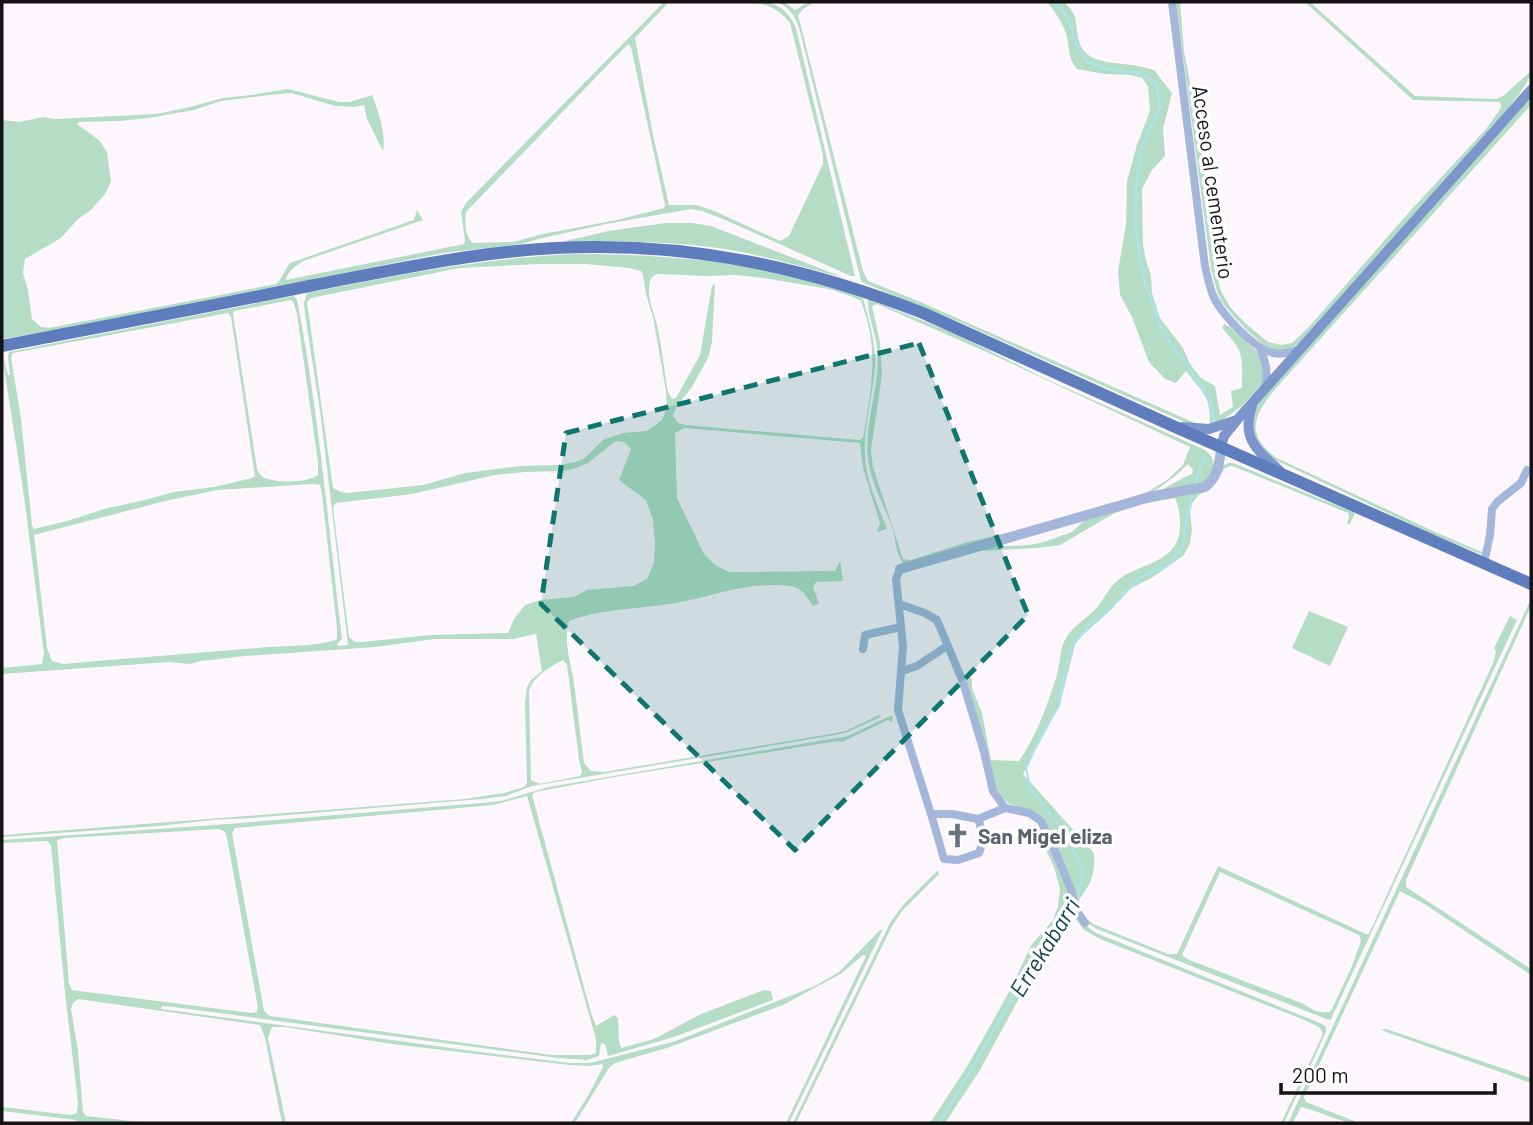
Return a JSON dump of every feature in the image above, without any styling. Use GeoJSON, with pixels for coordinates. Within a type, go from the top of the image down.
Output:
{"type":"FeatureCollection","features":[{"type":"Feature","properties":{"kind":"main road"},"geometry":{"type":"LineString","coordinates":[[1221,447],[1228,430],[1531,90]]}},
{"type":"Feature","properties":{"kind":"main road"},"geometry":{"type":"LineString","coordinates":[[2,346],[470,256],[566,248],[643,248],[690,252],[786,268],[862,290],[923,313],[1531,584]]}},
{"type":"Feature","properties":{"kind":"main road"},"geometry":{"type":"LineString","coordinates":[[1249,437],[1248,425],[1254,401]]}},
{"type":"Feature","properties":{"kind":"main road"},"geometry":{"type":"LineString","coordinates":[[1173,426],[1209,429],[1237,420]]}},
{"type":"Feature","properties":{"kind":"main road"},"geometry":{"type":"LineString","coordinates":[[1228,430],[1245,433],[1264,457],[1285,475]]}},
{"type":"Feature","properties":{"kind":"street","name":"Acceso al cementerio"},"geometry":{"type":"LineString","coordinates":[[1172,2],[1205,266],[1212,293],[1223,313],[1276,366],[1282,368]]}},
{"type":"Feature","properties":{"kind":"street"},"geometry":{"type":"LineString","coordinates":[[1264,390],[1267,369],[1264,352],[1286,354],[1300,349]]}},
{"type":"Feature","properties":{"kind":"street"},"geometry":{"type":"LineString","coordinates":[[978,818],[983,832],[979,853],[958,860],[944,859],[898,710],[903,646],[896,579],[900,569],[1153,496],[1205,486],[1214,477],[1219,465],[1221,447]]}},
{"type":"Feature","properties":{"kind":"street"},"geometry":{"type":"LineString","coordinates":[[1483,563],[1490,535],[1492,509],[1496,502],[1521,482],[1527,470]]}},
{"type":"Feature","properties":{"kind":"street"},"geometry":{"type":"LineString","coordinates":[[899,604],[937,620],[963,682],[993,791],[1005,808]]}},
{"type":"Feature","properties":{"kind":"street"},"geometry":{"type":"LineString","coordinates":[[863,649],[865,635],[901,627]]}},
{"type":"Feature","properties":{"kind":"street"},"geometry":{"type":"LineString","coordinates":[[902,671],[917,666],[947,646]]}},
{"type":"Feature","properties":{"kind":"street"},"geometry":{"type":"LineString","coordinates":[[931,814],[978,818],[1005,808],[1029,813],[1041,821],[1071,890],[1076,910],[1085,923]]}},
{"type":"Feature","properties":{"kind":"highlighted area"},"geometry":{"type":"Polygon","coordinates":[[[919,343],[1028,615],[795,850],[541,604],[566,433],[919,343]]]}},
{"type":"Feature","properties":{"kind":"green space"},"geometry":{"type":"Polygon","coordinates":[[[664,2],[669,2],[635,38],[669,205],[696,205],[712,210],[780,241],[789,236],[823,164],[823,155],[790,23],[774,9],[753,2],[768,3],[784,11],[796,28],[855,276],[723,219],[691,209],[606,224],[522,244],[443,253],[2,339],[2,120],[19,122],[44,117],[55,119],[156,114],[223,98],[288,89],[339,102],[350,102],[372,95],[383,130],[383,151],[367,119],[364,105],[335,106],[292,93],[221,101],[194,110],[149,118],[79,122],[77,124],[100,141],[107,152],[111,181],[106,193],[61,238],[25,259],[23,273],[32,319],[41,327],[49,328],[276,284],[290,263],[414,220],[417,210],[423,220],[303,261],[290,271],[286,280],[464,244],[461,212],[466,203],[664,2]],[[628,44],[466,212],[465,224],[473,243],[513,242],[664,208],[631,47],[628,44]]]}},
{"type":"Feature","properties":{"kind":"green space"},"geometry":{"type":"Polygon","coordinates":[[[777,2],[784,2],[795,10],[814,2],[798,15],[863,271],[868,281],[1195,423],[1189,424],[861,281],[797,21],[786,7],[777,2]]]}},
{"type":"Feature","properties":{"kind":"green space"},"geometry":{"type":"Polygon","coordinates":[[[1047,2],[1064,2],[1072,11],[1081,46],[1091,57],[1154,70],[1172,93],[1163,129],[1165,156],[1152,170],[1142,189],[1143,245],[1151,275],[1152,293],[1160,318],[1201,378],[1215,386],[1220,415],[1233,407],[1231,391],[1242,388],[1241,355],[1222,328],[1224,324],[1262,356],[1262,384],[1242,406],[1221,421],[1210,424],[1207,400],[1186,371],[1176,383],[1165,379],[1149,362],[1132,317],[1120,295],[1118,271],[1126,225],[1127,181],[1150,111],[1148,86],[1142,78],[1131,75],[1077,69],[1071,58],[1064,27],[1047,2]]]}},
{"type":"Feature","properties":{"kind":"green space"},"geometry":{"type":"Polygon","coordinates":[[[1176,2],[1180,2],[1184,51],[1202,144],[1215,269],[1221,291],[1230,307],[1245,323],[1268,342],[1281,345],[1292,343],[1308,328],[1486,129],[1501,108],[1500,102],[1413,100],[1305,2],[1310,2],[1415,96],[1496,99],[1531,71],[1521,92],[1501,116],[1298,344],[1289,349],[1272,349],[1260,342],[1230,312],[1216,288],[1211,268],[1176,2]]]}},
{"type":"Feature","properties":{"kind":"green space"},"geometry":{"type":"Polygon","coordinates":[[[1531,97],[1531,105],[1277,387],[1263,406],[1256,423],[1260,440],[1277,458],[1482,552],[1481,554],[1430,533],[1267,456],[1255,437],[1254,417],[1258,403],[1531,97]]]}},
{"type":"Feature","properties":{"kind":"green space"},"geometry":{"type":"Polygon","coordinates":[[[665,223],[711,226],[845,278],[760,256],[710,247],[648,242],[565,241],[665,223]]]}},
{"type":"Feature","properties":{"kind":"green space"},"geometry":{"type":"Polygon","coordinates":[[[541,256],[649,256],[721,263],[793,276],[863,298],[874,349],[875,366],[865,434],[865,457],[870,485],[887,529],[877,532],[880,523],[863,468],[860,443],[684,428],[675,433],[677,498],[704,554],[715,565],[729,572],[835,571],[840,561],[843,581],[816,582],[813,587],[819,604],[813,606],[798,588],[776,585],[733,590],[676,603],[622,609],[569,621],[568,648],[584,763],[591,771],[604,772],[836,733],[879,715],[881,717],[845,733],[532,786],[506,796],[2,837],[465,799],[524,787],[527,783],[527,687],[542,671],[536,634],[513,639],[435,639],[375,647],[245,656],[190,664],[169,662],[2,674],[2,668],[42,664],[44,654],[2,354],[10,375],[9,352],[294,296],[305,342],[322,469],[342,639],[337,644],[348,645],[321,418],[305,314],[307,293],[441,268],[541,256]],[[586,264],[459,268],[311,298],[307,302],[333,488],[341,492],[423,485],[465,473],[579,461],[603,440],[623,433],[647,431],[662,420],[667,408],[653,317],[641,271],[586,264]],[[657,274],[652,277],[650,298],[659,333],[668,392],[672,399],[676,398],[700,355],[712,286],[715,284],[712,342],[708,358],[692,387],[677,406],[673,415],[678,423],[859,440],[863,438],[872,356],[869,328],[861,301],[829,289],[764,278],[657,274]],[[291,300],[234,311],[257,469],[260,475],[270,480],[300,481],[313,478],[318,475],[318,462],[293,302],[291,300]],[[228,313],[13,353],[11,357],[34,529],[174,492],[214,487],[255,476],[231,317],[228,313]],[[616,441],[588,463],[576,468],[495,475],[412,494],[336,503],[333,508],[349,637],[355,642],[363,642],[430,635],[508,633],[514,619],[525,605],[540,600],[574,597],[587,590],[633,586],[647,579],[654,563],[653,520],[646,500],[619,480],[631,449],[624,442],[616,441]],[[320,485],[218,490],[34,535],[47,648],[52,661],[63,664],[304,645],[337,639],[320,485]],[[563,660],[538,677],[529,691],[531,780],[540,784],[580,776],[582,772],[567,665],[563,660]]]}},
{"type":"Feature","properties":{"kind":"green space"},"geometry":{"type":"Polygon","coordinates":[[[868,299],[956,334],[1044,378],[1205,450],[1213,461],[1210,477],[1200,485],[1163,492],[1163,489],[1192,474],[1193,470],[1188,464],[1159,488],[1142,496],[1060,522],[976,543],[905,565],[898,554],[893,530],[875,486],[868,459],[868,434],[878,357],[868,299]],[[877,304],[872,306],[880,342],[882,375],[871,450],[873,467],[903,559],[911,560],[964,543],[1066,519],[1147,492],[1167,480],[1183,465],[1190,447],[877,304]]]}},
{"type":"Feature","properties":{"kind":"green space"},"geometry":{"type":"Polygon","coordinates":[[[1233,463],[1355,513],[1350,524],[1347,524],[1348,513],[1232,466],[1225,468],[1213,486],[1193,502],[1190,511],[1190,543],[1184,555],[1153,577],[1124,592],[1113,608],[1076,641],[1060,704],[1023,774],[1094,853],[1092,878],[1079,900],[1083,916],[1093,924],[1168,954],[1177,954],[1218,866],[1369,934],[1494,661],[1494,648],[1510,616],[1517,620],[1329,1020],[1089,924],[1080,914],[1032,811],[1008,802],[1000,795],[992,781],[963,677],[972,678],[972,688],[982,713],[991,760],[1019,761],[1045,710],[1066,638],[1094,611],[1117,581],[1158,560],[1174,547],[1180,524],[1179,511],[1175,498],[1143,504],[1115,513],[1060,545],[979,551],[989,547],[1044,542],[1072,532],[1086,519],[1125,506],[1200,491],[1224,465],[1233,463]],[[1220,872],[1182,955],[1317,1011],[1327,1012],[1331,1011],[1352,966],[1361,941],[1359,935],[1220,872]]]}},
{"type":"Feature","properties":{"kind":"green space"},"geometry":{"type":"Polygon","coordinates":[[[1531,599],[1531,606],[1406,880],[1406,887],[1531,969],[1531,975],[1426,905],[1400,891],[1304,1097],[1306,1102],[1359,1123],[1301,1107],[1293,1123],[1288,1123],[1531,599]]]}},
{"type":"Feature","properties":{"kind":"green space"},"geometry":{"type":"Polygon","coordinates":[[[1309,611],[1348,627],[1330,666],[1292,648],[1309,611]]]}},
{"type":"Feature","properties":{"kind":"green space"},"geometry":{"type":"Polygon","coordinates":[[[893,716],[892,722],[888,720],[842,742],[609,778],[535,792],[532,795],[591,1013],[596,1026],[614,1015],[618,1018],[621,1048],[654,1039],[701,1014],[764,990],[771,991],[773,1000],[674,1037],[608,1056],[605,1044],[601,1043],[599,1056],[587,1060],[174,1007],[162,1006],[161,1009],[488,1053],[590,1063],[676,1041],[815,986],[839,972],[881,929],[789,1123],[786,1123],[866,956],[863,955],[842,973],[783,1005],[667,1048],[615,1063],[609,1068],[575,1123],[571,1123],[589,1094],[603,1067],[602,1064],[569,1065],[272,1027],[268,1038],[286,1123],[282,1123],[260,1025],[78,999],[71,1009],[83,1112],[86,1116],[149,1123],[77,1123],[76,1120],[2,1111],[2,1107],[71,1115],[77,1113],[78,1103],[51,845],[47,841],[2,843],[2,840],[501,801],[549,787],[848,736],[893,716]],[[527,796],[493,805],[235,828],[232,833],[264,1011],[270,1016],[552,1055],[596,1053],[596,1039],[527,796]],[[219,829],[57,840],[69,984],[72,990],[257,1012],[227,838],[225,832],[219,829]]]}},
{"type":"Feature","properties":{"kind":"green space"},"geometry":{"type":"Polygon","coordinates":[[[1046,832],[1072,907],[1080,920],[1096,933],[1326,1027],[1326,1032],[1284,1123],[1281,1123],[1323,1034],[1320,1028],[1100,939],[1084,930],[1072,914],[1068,913],[1062,932],[1046,949],[980,1070],[945,1123],[930,1123],[968,1065],[1008,994],[1032,944],[1053,920],[1060,889],[1054,867],[1039,835],[1046,832]]]}},
{"type":"Feature","properties":{"kind":"green space"},"geometry":{"type":"Polygon","coordinates":[[[938,870],[939,874],[902,911],[892,926],[796,1123],[793,1123],[891,921],[938,870]]]}},
{"type":"Feature","properties":{"kind":"green space"},"geometry":{"type":"Polygon","coordinates":[[[1386,1029],[1531,1078],[1531,1083],[1381,1030],[1386,1029]]]}},
{"type":"Feature","properties":{"kind":"waterway","name":"Errekabarri"},"geometry":{"type":"LineString","coordinates":[[1055,2],[1067,16],[1076,43],[1087,62],[1107,69],[1140,73],[1156,83],[1160,107],[1142,145],[1136,185],[1136,234],[1145,282],[1162,331],[1210,398],[1214,421]]}},
{"type":"Feature","properties":{"kind":"waterway","name":"Errekabarri"},"geometry":{"type":"LineString","coordinates":[[1195,484],[1205,455]]}},
{"type":"Feature","properties":{"kind":"waterway","name":"Errekabarri"},"geometry":{"type":"LineString","coordinates":[[1076,898],[1083,870],[1067,836],[1031,789],[1026,769],[1038,741],[1059,706],[1072,646],[1140,577],[1167,566],[1183,546],[1192,496]]}},
{"type":"Feature","properties":{"kind":"waterway","name":"Errekabarri"},"geometry":{"type":"LineString","coordinates":[[939,1123],[1044,942],[1071,905]]}},
{"type":"Feature","properties":{"kind":"place","name":"San Migel eliza"},"geometry":{"type":"Point","coordinates":[958,835]}}]}
